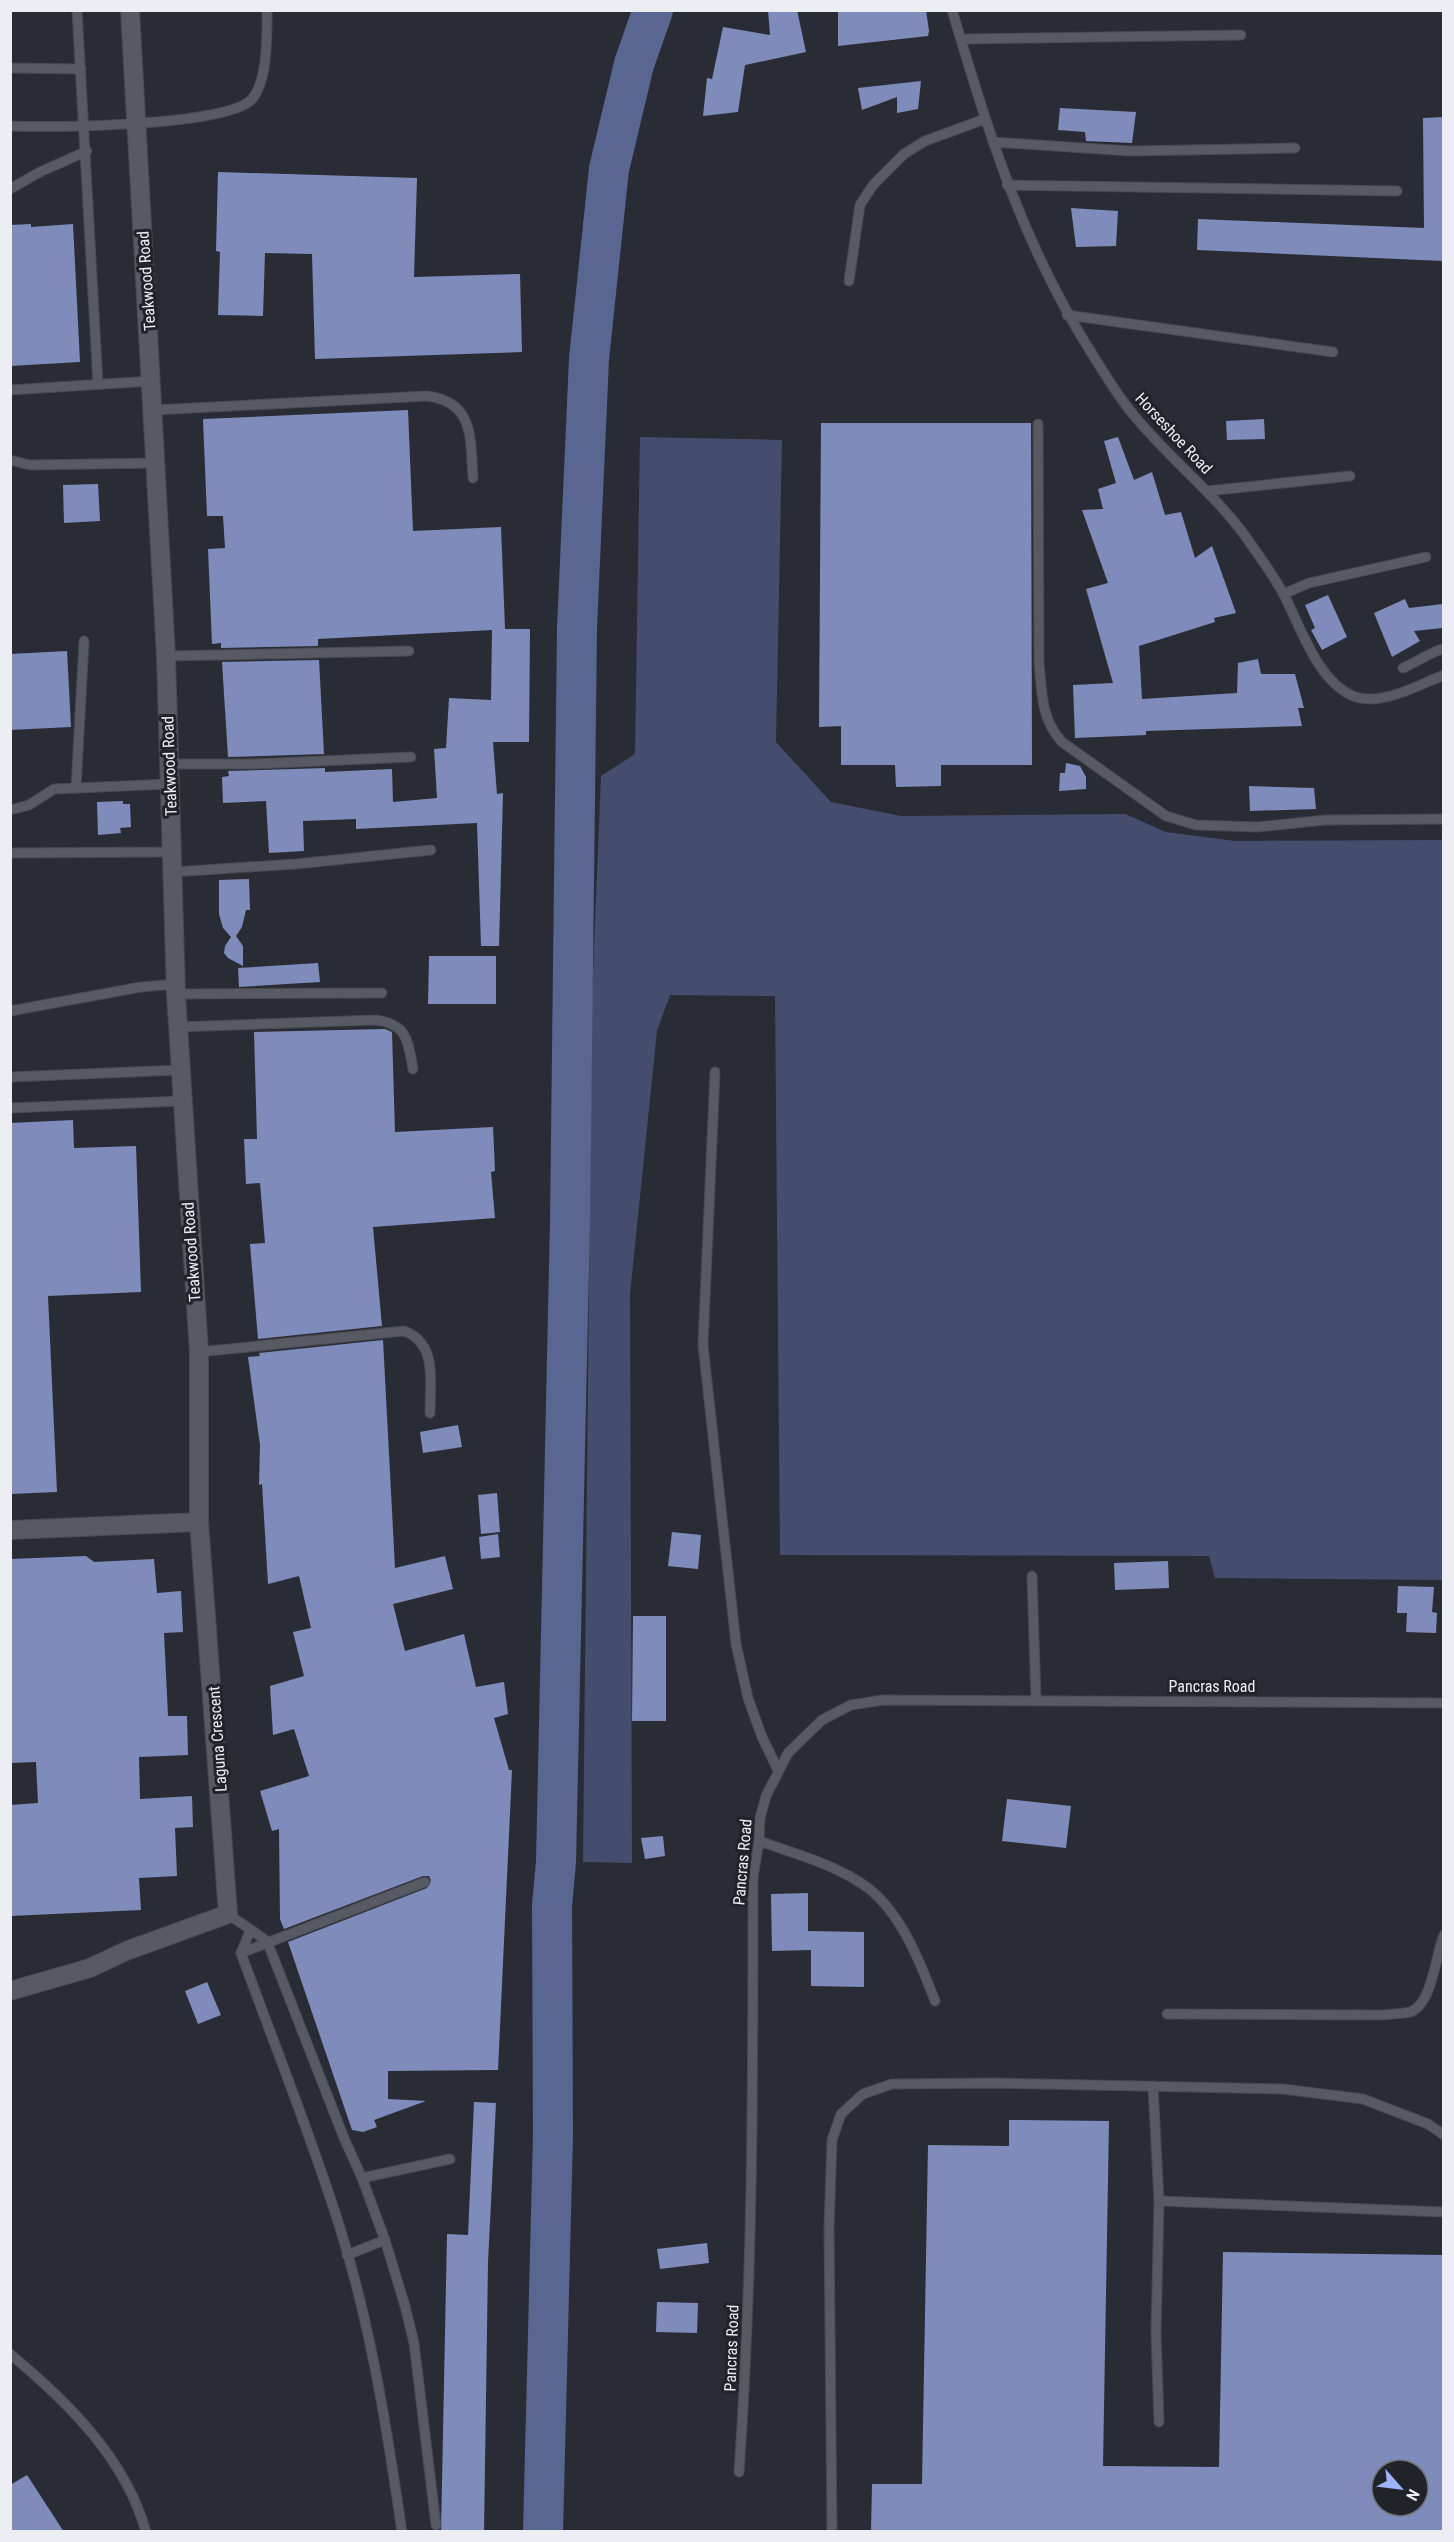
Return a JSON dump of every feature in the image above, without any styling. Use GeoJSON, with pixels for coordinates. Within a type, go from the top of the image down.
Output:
{"type":"FeatureCollection","features":[{"type":"Feature","properties":{"kind":"street","name":"Teakwood Road"},"geometry":{"type":"LineString","coordinates":[[130,10],[154,410],[166,656],[176,989],[198,1352],[199,1522]]}},
{"type":"Feature","properties":{"kind":"street"},"geometry":{"type":"LineString","coordinates":[[10,1530],[199,1522]]}},
{"type":"Feature","properties":{"kind":"street","name":"Laguna Crescent"},"geometry":{"type":"LineString","coordinates":[[199,1522],[228,1914]]}},
{"type":"Feature","properties":{"kind":"street"},"geometry":{"type":"LineString","coordinates":[[10,1991],[90,1968],[228,1914]]}},
{"type":"Feature","properties":{"kind":"lane"},"geometry":{"type":"LineString","coordinates":[[77,10],[87,151],[98,384]]}},
{"type":"Feature","properties":{"kind":"lane"},"geometry":{"type":"LineString","coordinates":[[10,126],[136,123],[203,116],[242,107],[258,92],[263,74],[267,10]]}},
{"type":"Feature","properties":{"kind":"lane","name":"Horseshoe Road"},"geometry":{"type":"LineString","coordinates":[[952,10],[1007,185],[1034,249],[1067,315],[1131,413],[1206,491],[1248,539],[1283,594],[1305,644],[1345,692],[1364,699],[1381,698],[1443,675]]}},
{"type":"Feature","properties":{"kind":"lane"},"geometry":{"type":"LineString","coordinates":[[961,39],[1241,35]]}},
{"type":"Feature","properties":{"kind":"lane"},"geometry":{"type":"LineString","coordinates":[[10,68],[81,69]]}},
{"type":"Feature","properties":{"kind":"lane"},"geometry":{"type":"LineString","coordinates":[[849,281],[860,205],[873,185],[904,154],[924,141],[986,119]]}},
{"type":"Feature","properties":{"kind":"lane"},"geometry":{"type":"LineString","coordinates":[[993,142],[1130,151],[1295,148]]}},
{"type":"Feature","properties":{"kind":"lane"},"geometry":{"type":"LineString","coordinates":[[10,189],[40,172],[87,151]]}},
{"type":"Feature","properties":{"kind":"lane"},"geometry":{"type":"LineString","coordinates":[[1007,185],[1397,191]]}},
{"type":"Feature","properties":{"kind":"lane"},"geometry":{"type":"LineString","coordinates":[[1067,315],[1333,352]]}},
{"type":"Feature","properties":{"kind":"lane"},"geometry":{"type":"LineString","coordinates":[[10,390],[152,381]]}},
{"type":"Feature","properties":{"kind":"lane"},"geometry":{"type":"LineString","coordinates":[[154,410],[427,396],[440,398],[458,407],[469,426],[473,478]]}},
{"type":"Feature","properties":{"kind":"lane"},"geometry":{"type":"LineString","coordinates":[[1038,424],[1039,663],[1043,700],[1050,728],[1062,742],[1166,816],[1196,825],[1257,827],[1325,820],[1443,819]]}},
{"type":"Feature","properties":{"kind":"lane"},"geometry":{"type":"LineString","coordinates":[[10,460],[30,465],[155,463]]}},
{"type":"Feature","properties":{"kind":"lane"},"geometry":{"type":"LineString","coordinates":[[1206,491],[1350,476]]}},
{"type":"Feature","properties":{"kind":"lane"},"geometry":{"type":"LineString","coordinates":[[1283,594],[1309,583],[1426,557]]}},
{"type":"Feature","properties":{"kind":"lane"},"geometry":{"type":"LineString","coordinates":[[76,788],[84,641]]}},
{"type":"Feature","properties":{"kind":"lane"},"geometry":{"type":"LineString","coordinates":[[1403,668],[1427,658],[1438,649],[1443,649]]}},
{"type":"Feature","properties":{"kind":"lane"},"geometry":{"type":"LineString","coordinates":[[166,656],[409,651]]}},
{"type":"Feature","properties":{"kind":"lane"},"geometry":{"type":"LineString","coordinates":[[168,764],[254,764],[411,757]]}},
{"type":"Feature","properties":{"kind":"lane"},"geometry":{"type":"LineString","coordinates":[[10,810],[29,805],[54,789],[169,784]]}},
{"type":"Feature","properties":{"kind":"lane"},"geometry":{"type":"LineString","coordinates":[[173,872],[296,864],[431,850]]}},
{"type":"Feature","properties":{"kind":"lane"},"geometry":{"type":"LineString","coordinates":[[10,853],[171,852]]}},
{"type":"Feature","properties":{"kind":"lane"},"geometry":{"type":"LineString","coordinates":[[10,1011],[82,1000],[141,987],[382,993]]}},
{"type":"Feature","properties":{"kind":"lane"},"geometry":{"type":"LineString","coordinates":[[178,1027],[376,1020],[390,1022],[399,1027],[409,1043],[413,1069]]}},
{"type":"Feature","properties":{"kind":"lane"},"geometry":{"type":"LineString","coordinates":[[10,1077],[180,1070]]}},
{"type":"Feature","properties":{"kind":"lane"},"geometry":{"type":"LineString","coordinates":[[715,1072],[703,1345],[736,1644],[748,1698],[762,1737],[778,1770]]}},
{"type":"Feature","properties":{"kind":"lane"},"geometry":{"type":"LineString","coordinates":[[10,1107],[182,1101]]}},
{"type":"Feature","properties":{"kind":"lane"},"geometry":{"type":"LineString","coordinates":[[198,1352],[404,1331],[416,1335],[425,1345],[430,1368],[430,1413]]}},
{"type":"Feature","properties":{"kind":"lane"},"geometry":{"type":"LineString","coordinates":[[1032,1576],[1036,1700]]}},
{"type":"Feature","properties":{"kind":"lane","name":"Pancras Road"},"geometry":{"type":"LineString","coordinates":[[739,2472],[745,2394],[753,2163],[753,1877],[759,1841],[759,1818],[778,1770],[788,1753],[803,1736],[822,1720],[851,1705],[883,1700],[1443,1703]]}},
{"type":"Feature","properties":{"kind":"lane"},"geometry":{"type":"LineString","coordinates":[[759,1841],[818,1862],[869,1889],[885,1904],[918,1956],[935,2001]]}},
{"type":"Feature","properties":{"kind":"lane"},"geometry":{"type":"LineString","coordinates":[[241,1953],[267,1941],[362,1908],[425,1882]]}},
{"type":"Feature","properties":{"kind":"lane"},"geometry":{"type":"LineString","coordinates":[[228,1914],[267,1941],[385,2240],[414,2343],[436,2524]]}},
{"type":"Feature","properties":{"kind":"lane"},"geometry":{"type":"LineString","coordinates":[[250,1931],[241,1953],[347,2255],[379,2385],[402,2532]]}},
{"type":"Feature","properties":{"kind":"lane"},"geometry":{"type":"LineString","coordinates":[[1167,2013],[1381,2015],[1411,2011],[1421,2005],[1427,1993],[1443,1935]]}},
{"type":"Feature","properties":{"kind":"lane"},"geometry":{"type":"LineString","coordinates":[[832,2532],[829,2227],[832,2140],[841,2114],[863,2094],[892,2084],[1153,2086],[1283,2090],[1363,2099],[1428,2124],[1443,2135]]}},
{"type":"Feature","properties":{"kind":"lane"},"geometry":{"type":"LineString","coordinates":[[1153,2086],[1159,2201],[1156,2332],[1159,2422]]}},
{"type":"Feature","properties":{"kind":"lane"},"geometry":{"type":"LineString","coordinates":[[362,2178],[450,2159]]}},
{"type":"Feature","properties":{"kind":"lane"},"geometry":{"type":"LineString","coordinates":[[1159,2201],[1443,2212]]}},
{"type":"Feature","properties":{"kind":"lane"},"geometry":{"type":"LineString","coordinates":[[347,2255],[385,2240]]}},
{"type":"Feature","properties":{"kind":"lane"},"geometry":{"type":"LineString","coordinates":[[10,2354],[70,2407],[92,2433],[133,2498],[146,2532]]}},
{"type":"Feature","properties":{"kind":"shaded area"},"geometry":{"type":"Polygon","coordinates":[[[640,437],[782,440],[776,742],[831,802],[901,816],[1125,814],[1166,832],[1235,841],[1443,840],[1444,1580],[1215,1578],[1209,1556],[780,1555],[775,996],[670,995],[657,1031],[630,1294],[632,1863],[583,1862],[592,997],[601,776],[635,754],[640,437]]]}},
{"type":"Feature","properties":{"kind":"building"},"geometry":{"type":"Polygon","coordinates":[[[768,10],[797,10],[806,52],[745,65],[738,112],[703,116],[707,78],[712,79],[723,27],[770,35],[768,10]]]}},
{"type":"Feature","properties":{"kind":"building"},"geometry":{"type":"Polygon","coordinates":[[[838,10],[926,10],[928,36],[838,46],[838,10]]]}},
{"type":"Feature","properties":{"kind":"building"},"geometry":{"type":"Polygon","coordinates":[[[921,81],[918,109],[897,113],[897,97],[862,110],[858,88],[921,81]]]}},
{"type":"Feature","properties":{"kind":"building"},"geometry":{"type":"Polygon","coordinates":[[[1060,108],[1136,112],[1132,143],[1086,141],[1085,132],[1058,130],[1060,108]]]}},
{"type":"Feature","properties":{"kind":"building"},"geometry":{"type":"Polygon","coordinates":[[[1443,117],[1443,261],[1197,250],[1198,219],[1424,228],[1423,118],[1443,117]]]}},
{"type":"Feature","properties":{"kind":"building"},"geometry":{"type":"Polygon","coordinates":[[[218,172],[417,178],[414,277],[520,274],[522,352],[315,359],[312,254],[265,253],[263,316],[218,315],[220,252],[216,251],[218,172]]]}},
{"type":"Feature","properties":{"kind":"building"},"geometry":{"type":"Polygon","coordinates":[[[1071,208],[1118,211],[1116,246],[1076,247],[1071,208]]]}},
{"type":"Feature","properties":{"kind":"building"},"geometry":{"type":"Polygon","coordinates":[[[31,224],[31,227],[73,224],[80,362],[10,366],[10,225],[31,224]]]}},
{"type":"Feature","properties":{"kind":"building"},"geometry":{"type":"Polygon","coordinates":[[[408,410],[413,531],[501,527],[505,629],[530,629],[529,742],[493,742],[497,794],[503,793],[499,946],[481,946],[477,823],[356,829],[356,819],[303,821],[304,851],[269,853],[266,801],[223,803],[222,777],[229,776],[228,771],[325,768],[325,772],[392,769],[393,802],[437,798],[434,749],[446,748],[449,698],[491,700],[492,630],[318,639],[318,646],[221,648],[221,643],[212,644],[208,549],[225,548],[223,516],[207,516],[203,419],[408,410]]]}},
{"type":"Feature","properties":{"kind":"building"},"geometry":{"type":"Polygon","coordinates":[[[1264,419],[1265,439],[1227,440],[1226,421],[1264,419]]]}},
{"type":"Feature","properties":{"kind":"building"},"geometry":{"type":"Polygon","coordinates":[[[821,423],[1031,423],[1032,765],[941,765],[941,786],[896,787],[895,765],[841,765],[841,726],[819,727],[821,423]]]}},
{"type":"Feature","properties":{"kind":"building"},"geometry":{"type":"Polygon","coordinates":[[[1118,437],[1134,480],[1152,472],[1165,515],[1181,512],[1195,558],[1212,546],[1236,613],[1214,618],[1215,622],[1139,646],[1142,699],[1237,693],[1238,663],[1258,659],[1261,674],[1295,674],[1304,708],[1298,708],[1302,726],[1146,731],[1146,735],[1075,738],[1073,685],[1113,683],[1086,589],[1108,583],[1082,510],[1103,509],[1098,489],[1116,483],[1104,441],[1118,437]]]}},
{"type":"Feature","properties":{"kind":"building"},"geometry":{"type":"Polygon","coordinates":[[[98,484],[100,521],[64,523],[63,485],[98,484]]]}},
{"type":"Feature","properties":{"kind":"building"},"geometry":{"type":"Polygon","coordinates":[[[1328,595],[1347,637],[1322,650],[1311,630],[1315,628],[1305,605],[1328,595]]]}},
{"type":"Feature","properties":{"kind":"building"},"geometry":{"type":"Polygon","coordinates":[[[1405,599],[1409,608],[1443,604],[1443,628],[1414,631],[1420,641],[1392,657],[1374,613],[1405,599]]]}},
{"type":"Feature","properties":{"kind":"building"},"geometry":{"type":"Polygon","coordinates":[[[67,651],[71,727],[10,730],[10,654],[67,651]]]}},
{"type":"Feature","properties":{"kind":"building"},"geometry":{"type":"Polygon","coordinates":[[[319,660],[324,754],[228,757],[222,662],[319,660]]]}},
{"type":"Feature","properties":{"kind":"building"},"geometry":{"type":"Polygon","coordinates":[[[1066,763],[1080,766],[1086,777],[1086,789],[1059,791],[1060,773],[1065,773],[1066,763]]]}},
{"type":"Feature","properties":{"kind":"building"},"geometry":{"type":"Polygon","coordinates":[[[1249,786],[1314,788],[1316,809],[1250,811],[1249,786]]]}},
{"type":"Feature","properties":{"kind":"building"},"geometry":{"type":"Polygon","coordinates":[[[123,801],[123,804],[130,804],[131,827],[120,828],[121,833],[98,835],[97,802],[123,801]]]}},
{"type":"Feature","properties":{"kind":"building"},"geometry":{"type":"Polygon","coordinates":[[[249,879],[250,910],[246,910],[242,927],[236,936],[243,946],[243,966],[228,958],[224,953],[225,946],[231,937],[223,928],[219,914],[219,880],[249,879]]]}},
{"type":"Feature","properties":{"kind":"building"},"geometry":{"type":"Polygon","coordinates":[[[429,956],[496,956],[496,1004],[428,1004],[429,956]]]}},
{"type":"Feature","properties":{"kind":"building"},"geometry":{"type":"Polygon","coordinates":[[[318,963],[320,982],[239,987],[238,968],[318,963]]]}},
{"type":"Feature","properties":{"kind":"building"},"geometry":{"type":"Polygon","coordinates":[[[385,1029],[392,1032],[395,1132],[493,1127],[495,1171],[491,1172],[495,1218],[373,1227],[382,1326],[258,1339],[250,1244],[265,1243],[260,1183],[246,1184],[244,1139],[257,1139],[254,1032],[385,1029]]]}},
{"type":"Feature","properties":{"kind":"building"},"geometry":{"type":"Polygon","coordinates":[[[73,1120],[74,1148],[136,1146],[141,1292],[48,1296],[57,1492],[10,1494],[10,1123],[73,1120]]]}},
{"type":"Feature","properties":{"kind":"building"},"geometry":{"type":"Polygon","coordinates":[[[383,1340],[395,1568],[445,1556],[453,1589],[393,1604],[405,1651],[464,1634],[476,1687],[504,1682],[508,1714],[494,1718],[509,1770],[512,1770],[498,2070],[388,2071],[388,2099],[426,2101],[374,2120],[377,2127],[363,2132],[352,2130],[288,1942],[427,1888],[431,1880],[429,1876],[423,1876],[284,1929],[280,1919],[279,1829],[272,1831],[260,1791],[309,1776],[294,1729],[273,1735],[270,1686],[304,1676],[293,1632],[311,1628],[299,1576],[268,1584],[262,1484],[259,1485],[260,1445],[248,1357],[260,1356],[259,1353],[383,1340]]]}},
{"type":"Feature","properties":{"kind":"building"},"geometry":{"type":"Polygon","coordinates":[[[458,1425],[462,1447],[423,1453],[420,1432],[458,1425]]]}},
{"type":"Feature","properties":{"kind":"building"},"geometry":{"type":"Polygon","coordinates":[[[497,1493],[500,1532],[481,1534],[478,1495],[497,1493]]]}},
{"type":"Feature","properties":{"kind":"building"},"geometry":{"type":"Polygon","coordinates":[[[672,1532],[701,1535],[698,1569],[668,1566],[672,1532]]]}},
{"type":"Feature","properties":{"kind":"building"},"geometry":{"type":"Polygon","coordinates":[[[498,1534],[500,1557],[481,1559],[479,1537],[498,1534]]]}},
{"type":"Feature","properties":{"kind":"building"},"geometry":{"type":"Polygon","coordinates":[[[86,1556],[94,1562],[154,1559],[157,1593],[181,1591],[183,1632],[164,1633],[168,1716],[187,1716],[188,1755],[139,1757],[140,1799],[192,1796],[193,1827],[175,1828],[177,1876],[139,1878],[141,1910],[10,1916],[10,1805],[38,1803],[36,1762],[10,1763],[10,1559],[86,1556]]]}},
{"type":"Feature","properties":{"kind":"building"},"geometry":{"type":"Polygon","coordinates":[[[1168,1561],[1169,1588],[1115,1590],[1114,1563],[1168,1561]]]}},
{"type":"Feature","properties":{"kind":"building"},"geometry":{"type":"Polygon","coordinates":[[[1398,1586],[1434,1587],[1432,1612],[1437,1613],[1436,1633],[1406,1632],[1407,1613],[1397,1613],[1398,1586]]]}},
{"type":"Feature","properties":{"kind":"building"},"geometry":{"type":"Polygon","coordinates":[[[633,1616],[666,1616],[666,1721],[632,1721],[633,1616]]]}},
{"type":"Feature","properties":{"kind":"building"},"geometry":{"type":"Polygon","coordinates":[[[1007,1799],[1071,1806],[1066,1848],[1002,1841],[1007,1799]]]}},
{"type":"Feature","properties":{"kind":"building"},"geometry":{"type":"Polygon","coordinates":[[[663,1836],[665,1856],[645,1859],[641,1838],[663,1836]]]}},
{"type":"Feature","properties":{"kind":"building"},"geometry":{"type":"Polygon","coordinates":[[[808,1893],[808,1931],[864,1932],[864,1987],[811,1986],[811,1950],[772,1951],[771,1894],[808,1893]]]}},
{"type":"Feature","properties":{"kind":"building"},"geometry":{"type":"Polygon","coordinates":[[[207,1982],[221,2015],[198,2024],[185,1991],[207,1982]]]}},
{"type":"Feature","properties":{"kind":"building"},"geometry":{"type":"Polygon","coordinates":[[[474,2102],[496,2103],[488,2262],[484,2532],[441,2532],[447,2234],[468,2235],[474,2102]]]}},
{"type":"Feature","properties":{"kind":"building"},"geometry":{"type":"Polygon","coordinates":[[[1009,2120],[1109,2121],[1103,2466],[1219,2467],[1223,2252],[1443,2255],[1443,2532],[871,2532],[872,2484],[922,2484],[928,2145],[1009,2146],[1009,2120]]]}},
{"type":"Feature","properties":{"kind":"building"},"geometry":{"type":"Polygon","coordinates":[[[707,2243],[709,2263],[660,2269],[657,2249],[707,2243]]]}},
{"type":"Feature","properties":{"kind":"building"},"geometry":{"type":"Polygon","coordinates":[[[657,2302],[698,2303],[697,2333],[656,2332],[657,2302]]]}},
{"type":"Feature","properties":{"kind":"building"},"geometry":{"type":"Polygon","coordinates":[[[27,2475],[64,2532],[10,2532],[10,2485],[27,2475]]]}},
{"type":"Feature","properties":{"kind":"waterway"},"geometry":{"type":"LineString","coordinates":[[543,2532],[553,2135],[552,1905],[556,1862],[570,1221],[577,628],[589,359],[609,169],[634,64],[653,10]]}}]}
